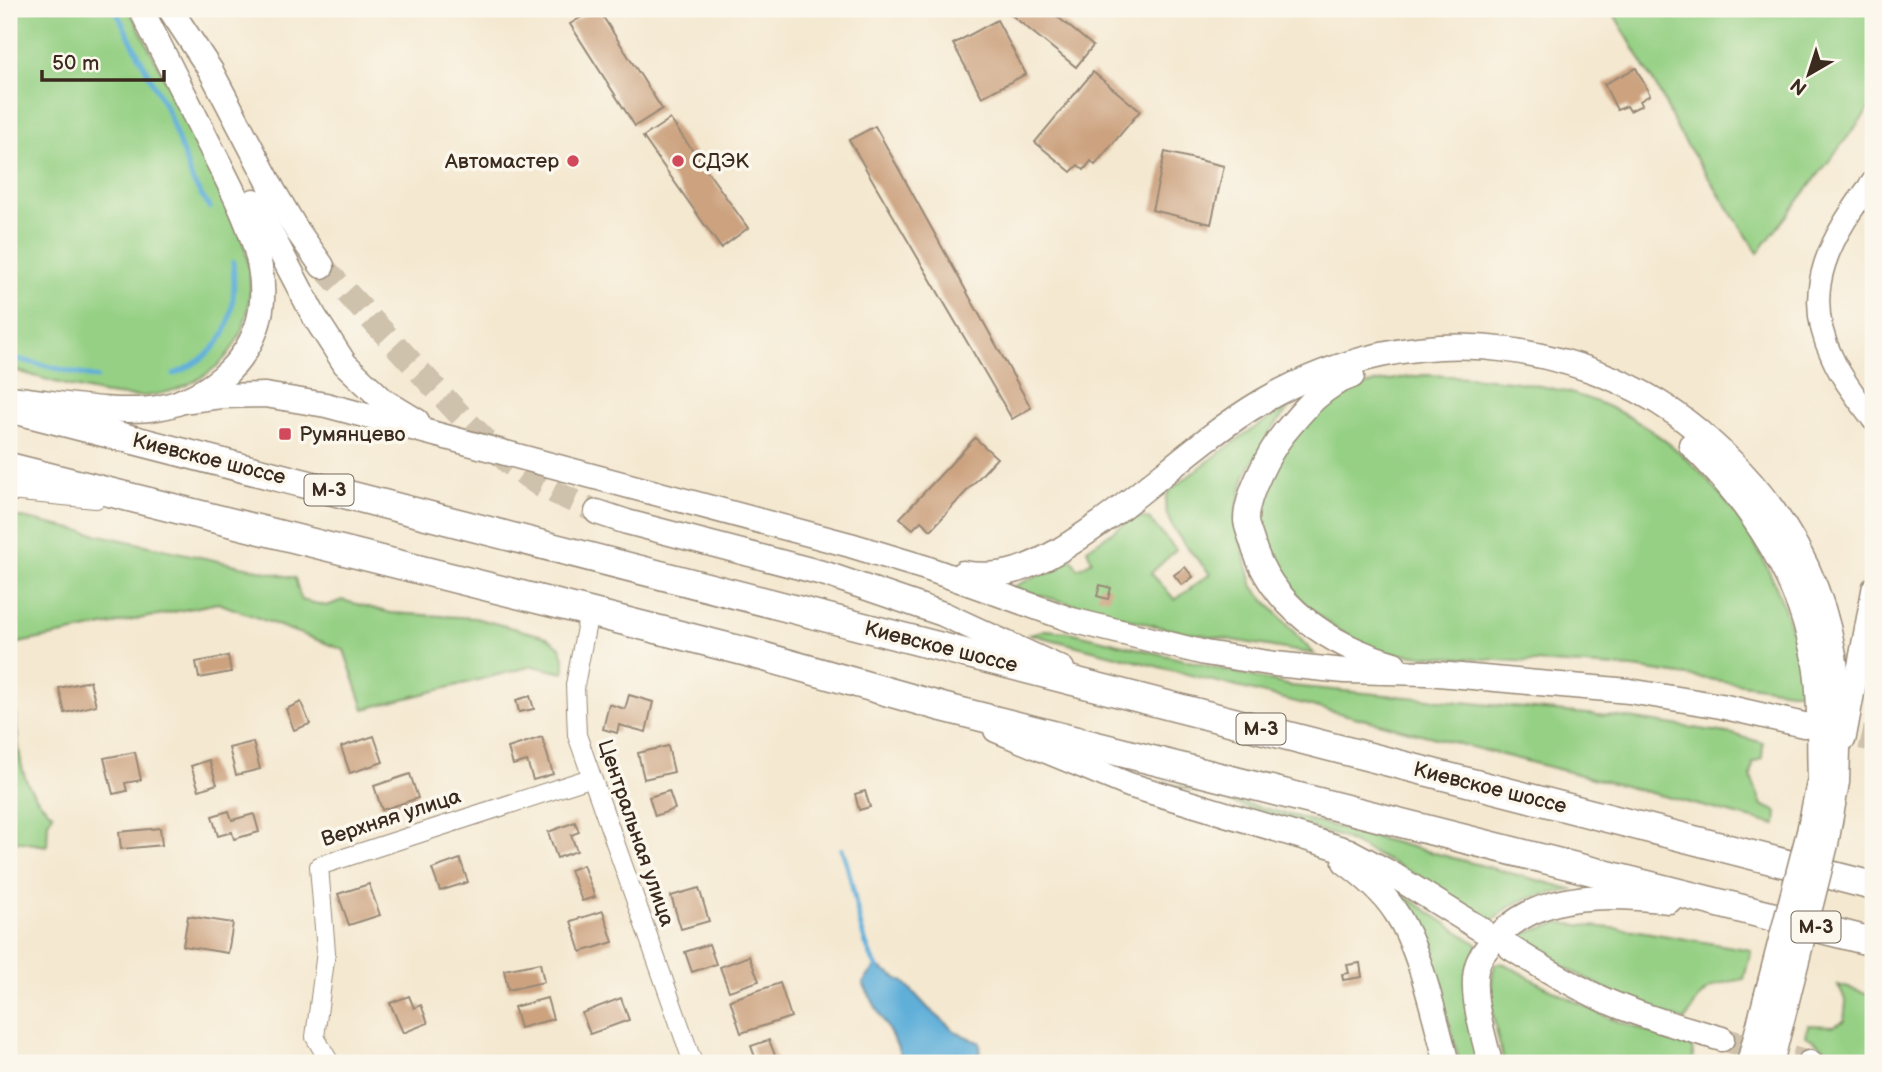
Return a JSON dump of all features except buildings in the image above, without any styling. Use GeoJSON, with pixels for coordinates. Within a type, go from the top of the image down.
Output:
{"type":"FeatureCollection","features":[{"type":"Feature","properties":{"kind":"highway","name":"Киевское шоссе"},"geometry":{"type":"LineString","coordinates":[[9,408],[1873,886]]}},
{"type":"Feature","properties":{"kind":"highway","name":"М-3"},"geometry":{"type":"LineString","coordinates":[[9,467],[747,652],[942,707],[1873,942]]}},
{"type":"Feature","properties":{"kind":"main road"},"geometry":{"type":"LineString","coordinates":[[141,9],[248,224],[262,278],[260,313],[243,354],[216,383],[182,401]]}},
{"type":"Feature","properties":{"kind":"main road"},"geometry":{"type":"LineString","coordinates":[[156,9],[301,291],[345,364],[384,401],[448,438]]}},
{"type":"Feature","properties":{"kind":"main road"},"geometry":{"type":"LineString","coordinates":[[170,9],[211,71],[273,190],[322,266]]}},
{"type":"Feature","properties":{"kind":"main road"},"geometry":{"type":"LineString","coordinates":[[926,568],[969,574],[1001,574],[1041,559],[1090,530],[1261,402],[1301,381],[1378,355],[1435,347],[1492,348],[1559,360],[1590,369],[1634,388],[1675,412],[1735,463],[1780,519],[1808,570],[1832,647],[1839,705],[1829,780],[1826,844],[1776,1001],[1749,1063]]}},
{"type":"Feature","properties":{"kind":"main road"},"geometry":{"type":"LineString","coordinates":[[1427,673],[1369,657],[1336,643],[1281,596],[1257,558],[1246,520],[1255,484],[1277,442],[1308,404],[1336,381],[1398,361],[1468,359],[1536,369],[1591,385],[1638,405],[1687,441],[1741,499],[1785,572],[1797,601],[1812,649],[1829,780]]}},
{"type":"Feature","properties":{"kind":"main road"},"geometry":{"type":"LineString","coordinates":[[9,397],[127,410],[158,408],[182,401],[221,396],[265,395],[326,405],[926,568],[1072,620],[1205,653],[1345,671],[1427,673],[1629,691],[1721,706],[1804,725]]}},
{"type":"Feature","properties":{"kind":"main road"},"geometry":{"type":"LineString","coordinates":[[597,512],[826,574],[943,614],[1100,687]]}},
{"type":"Feature","properties":{"kind":"main road"},"geometry":{"type":"LineString","coordinates":[[942,707],[1129,785],[1349,851],[1482,930]]}},
{"type":"Feature","properties":{"kind":"main road"},"geometry":{"type":"LineString","coordinates":[[1286,831],[1342,860],[1364,876],[1396,912],[1422,974],[1447,1063]]}},
{"type":"Feature","properties":{"kind":"main road"},"geometry":{"type":"LineString","coordinates":[[1490,1063],[1475,990],[1478,963],[1492,943],[1509,926],[1537,909],[1576,898],[1637,897],[1759,912]]}},
{"type":"Feature","properties":{"kind":"main road"},"geometry":{"type":"LineString","coordinates":[[1511,948],[1546,970],[1601,998],[1652,1019],[1722,1039]]}},
{"type":"Feature","properties":{"kind":"main road"},"geometry":{"type":"LineString","coordinates":[[1771,1063],[1776,1001]]}},
{"type":"Feature","properties":{"kind":"street"},"geometry":{"type":"LineString","coordinates":[[1873,181],[1828,251],[1821,270],[1818,308],[1822,333],[1832,358],[1873,420]]}},
{"type":"Feature","properties":{"kind":"street"},"geometry":{"type":"LineString","coordinates":[[9,491],[153,505]]}},
{"type":"Feature","properties":{"kind":"street"},"geometry":{"type":"LineString","coordinates":[[1829,780],[1873,588]]}},
{"type":"Feature","properties":{"kind":"street","name":"Центральная улица"},"geometry":{"type":"LineString","coordinates":[[589,612],[575,685],[577,735],[693,1063]]}},
{"type":"Feature","properties":{"kind":"street","name":"Верхняя улица"},"geometry":{"type":"LineString","coordinates":[[330,1063],[315,1037],[326,953],[319,866],[590,778]]}},
{"type":"Feature","properties":{"kind":"green space"},"geometry":{"type":"Polygon","coordinates":[[[9,9],[129,9],[222,191],[244,244],[250,280],[249,304],[239,338],[233,348],[217,366],[197,380],[164,393],[113,395],[9,369],[9,9]]]}},
{"type":"Feature","properties":{"kind":"green space"},"geometry":{"type":"Polygon","coordinates":[[[1611,9],[1873,9],[1873,104],[1758,253],[1678,131],[1661,95],[1611,9]]]}},
{"type":"Feature","properties":{"kind":"green space"},"geometry":{"type":"Polygon","coordinates":[[[1425,375],[1515,382],[1581,396],[1642,425],[1679,452],[1711,484],[1740,521],[1764,561],[1783,603],[1796,647],[1803,691],[1633,668],[1382,653],[1320,617],[1285,578],[1264,537],[1264,507],[1276,467],[1298,431],[1332,401],[1352,390],[1372,384],[1425,375]]]}},
{"type":"Feature","properties":{"kind":"green space"},"geometry":{"type":"Polygon","coordinates":[[[1292,404],[1269,433],[1245,476],[1234,517],[1253,587],[1314,654],[1168,629],[1011,588],[1072,559],[1078,569],[1092,561],[1087,549],[1136,516],[1149,519],[1176,550],[1151,573],[1175,600],[1210,574],[1170,523],[1166,500],[1170,490],[1245,434],[1292,404]]]}},
{"type":"Feature","properties":{"kind":"green space"},"geometry":{"type":"Polygon","coordinates":[[[9,515],[295,578],[301,600],[327,606],[342,600],[391,613],[475,618],[547,637],[560,647],[564,658],[564,673],[533,666],[364,709],[344,650],[218,603],[9,645],[9,515]]]}},
{"type":"Feature","properties":{"kind":"green space"},"geometry":{"type":"Polygon","coordinates":[[[1045,630],[1070,632],[1291,686],[1629,718],[1733,734],[1763,743],[1762,758],[1753,763],[1751,777],[1762,805],[1777,812],[1776,825],[1030,634],[1045,630]]]}},
{"type":"Feature","properties":{"kind":"green space"},"geometry":{"type":"Polygon","coordinates":[[[9,667],[22,767],[32,792],[53,814],[48,822],[47,846],[9,840],[9,667]]]}},
{"type":"Feature","properties":{"kind":"green space"},"geometry":{"type":"Polygon","coordinates":[[[1164,782],[1575,890],[1541,895],[1520,902],[1493,921],[1418,876],[1341,837],[1164,782]]]}},
{"type":"Feature","properties":{"kind":"green space"},"geometry":{"type":"Polygon","coordinates":[[[1393,888],[1477,944],[1479,1063],[1460,1063],[1430,956],[1414,915],[1393,888]]]}},
{"type":"Feature","properties":{"kind":"green space"},"geometry":{"type":"Polygon","coordinates":[[[1558,923],[1633,930],[1751,950],[1744,979],[1707,990],[1685,1021],[1625,999],[1516,942],[1520,935],[1558,923]]]}},
{"type":"Feature","properties":{"kind":"green space"},"geometry":{"type":"Polygon","coordinates":[[[1501,962],[1609,1018],[1692,1047],[1694,1063],[1504,1063],[1491,1002],[1495,964],[1501,962]]]}},
{"type":"Feature","properties":{"kind":"green space"},"geometry":{"type":"Polygon","coordinates":[[[1838,985],[1873,995],[1873,1063],[1845,1058],[1806,1036],[1808,1025],[1834,1026],[1844,1021],[1846,1002],[1838,985]]]}},
{"type":"Feature","properties":{"kind":"water"},"geometry":{"type":"Polygon","coordinates":[[[876,966],[904,982],[928,1008],[956,1032],[980,1043],[981,1063],[903,1063],[897,1046],[863,983],[876,966]]]}},
{"type":"Feature","properties":{"kind":"waterway"},"geometry":{"type":"LineString","coordinates":[[115,9],[168,112],[193,182],[210,208]]}},
{"type":"Feature","properties":{"kind":"waterway"},"geometry":{"type":"LineString","coordinates":[[174,374],[207,355],[226,330],[233,299],[233,262]]}},
{"type":"Feature","properties":{"kind":"waterway"},"geometry":{"type":"LineString","coordinates":[[9,357],[97,378]]}},
{"type":"Feature","properties":{"kind":"waterway"},"geometry":{"type":"LineString","coordinates":[[842,849],[860,925],[870,955],[878,969]]}},
{"type":"Feature","properties":{"kind":"tunnel"},"geometry":{"type":"LineString","coordinates":[[322,266],[461,416],[510,464],[541,486],[597,512]]}},
{"type":"Feature","properties":{"kind":"tunnel"},"geometry":{"type":"LineString","coordinates":[[1826,729],[1873,740]]}},
{"type":"Feature","properties":{"kind":"tunnel"},"geometry":{"type":"LineString","coordinates":[[1722,1039],[1809,1063]]}},
{"type":"Feature","properties":{"kind":"place","name":"Автомастер"},"geometry":{"type":"Point","coordinates":[573,161]}},
{"type":"Feature","properties":{"kind":"place","name":"СДЭК"},"geometry":{"type":"Point","coordinates":[678,161]}},
{"type":"Feature","properties":{"kind":"place","name":"Румянцево"},"geometry":{"type":"Point","coordinates":[285,434]}}]}
